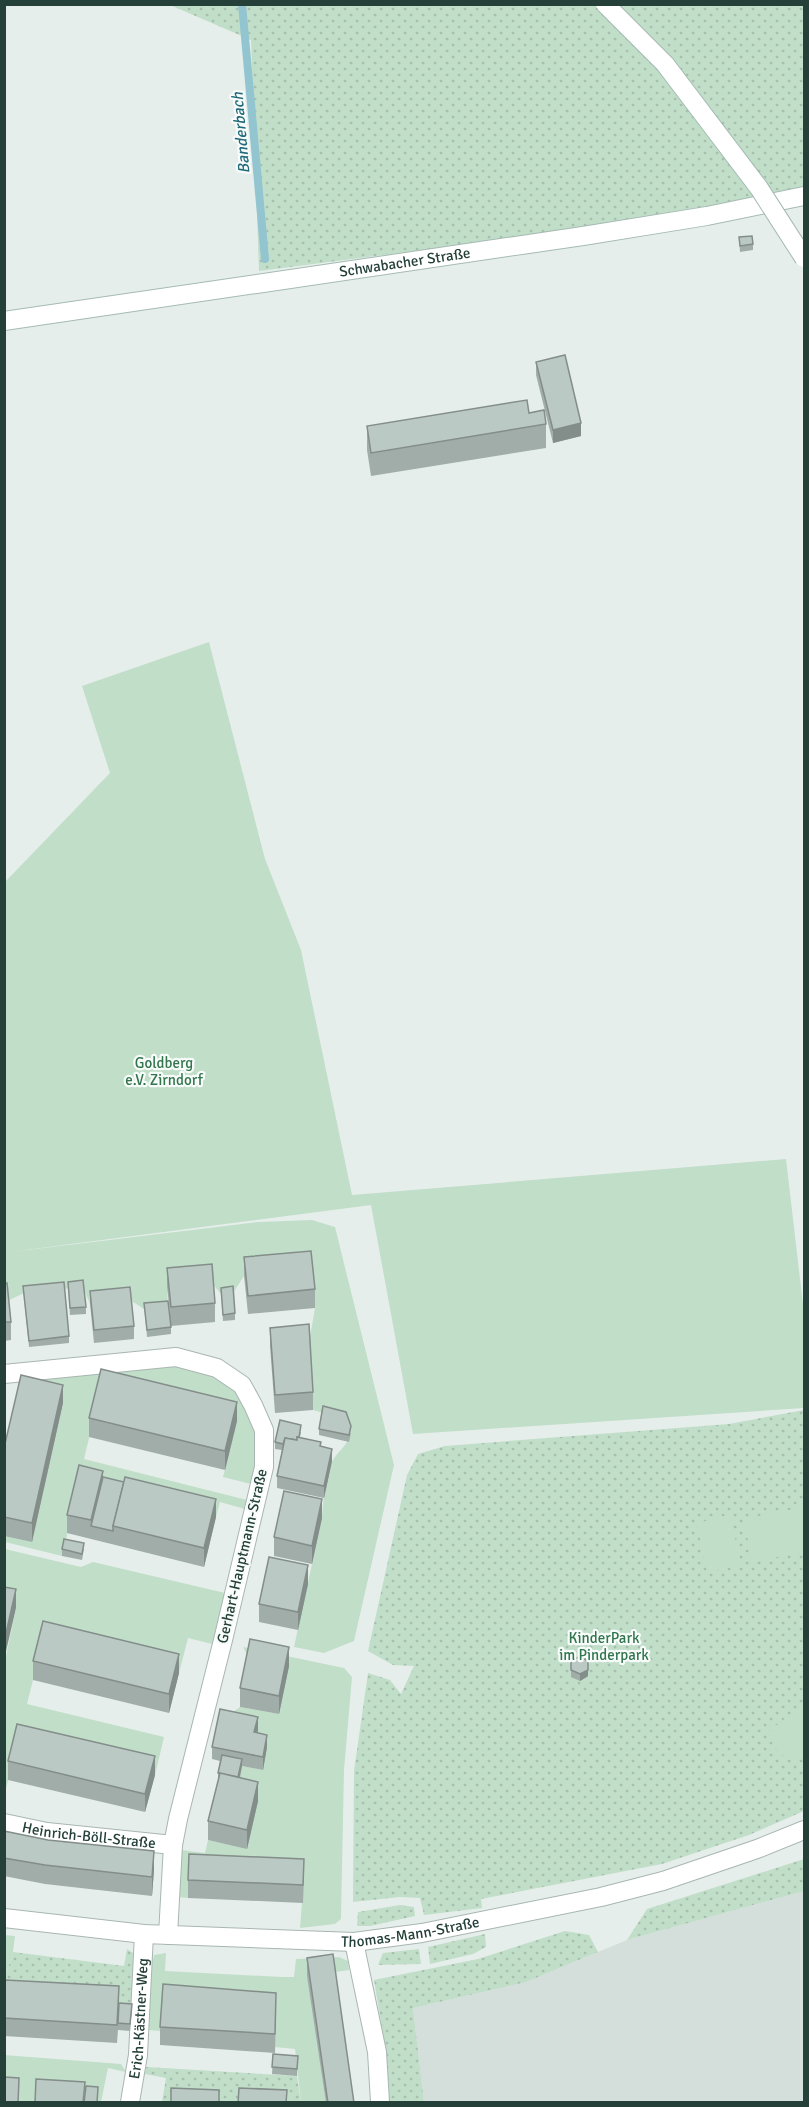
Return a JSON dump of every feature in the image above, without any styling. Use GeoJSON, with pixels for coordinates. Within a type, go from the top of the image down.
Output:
{"type":"FeatureCollection","features":[{"type":"Feature","properties":{"kind":"street"},"geometry":{"type":"LineString","coordinates":[[605,4],[665,64],[759,188],[804,258]]}},
{"type":"Feature","properties":{"kind":"street","name":"Schwabacher Straße"},"geometry":{"type":"LineString","coordinates":[[4,321],[583,236],[707,216],[804,196]]}},
{"type":"Feature","properties":{"kind":"street","name":"Gerhart-Hauptmann-Straße"},"geometry":{"type":"LineString","coordinates":[[4,1374],[176,1357],[218,1368],[242,1385],[264,1430],[264,1467],[173,1845],[168,1935]]}},
{"type":"Feature","properties":{"kind":"street","name":"Heinrich-Böll-Straße"},"geometry":{"type":"LineString","coordinates":[[4,1822],[47,1832],[173,1845]]}},
{"type":"Feature","properties":{"kind":"street","name":"Thomas-Mann-Straße"},"geometry":{"type":"LineString","coordinates":[[4,1918],[144,1934],[354,1942],[422,1933],[601,1897],[663,1881],[757,1849],[804,1830]]}},
{"type":"Feature","properties":{"kind":"street","name":"Erich-Kästner-Weg"},"geometry":{"type":"LineString","coordinates":[[130,2103],[138,2055],[144,1934]]}},
{"type":"Feature","properties":{"kind":"street"},"geometry":{"type":"LineString","coordinates":[[354,1942],[378,2052],[380,2103]]}},
{"type":"Feature","properties":{"kind":"shaded area"},"geometry":{"type":"Polygon","coordinates":[[[804,1891],[804,2102],[424,2102],[413,2008],[526,1982],[627,1940],[804,1891]]]}},
{"type":"Feature","properties":{"kind":"green space"},"geometry":{"type":"Polygon","coordinates":[[[170,5],[804,5],[804,187],[701,214],[259,271],[251,40],[170,5]]]}},
{"type":"Feature","properties":{"kind":"green space","name":"Goldberg e.V. Zirndorf"},"geometry":{"type":"Polygon","coordinates":[[[209,642],[265,859],[301,950],[352,1195],[786,1159],[804,1313],[804,1408],[413,1434],[371,1205],[10,1252],[259,1222],[312,1220],[335,1227],[394,1465],[354,1641],[324,1653],[294,1647],[322,1518],[328,1472],[351,1433],[323,1413],[313,1410],[309,1343],[315,1308],[311,1269],[244,1276],[233,1293],[221,1294],[212,1283],[167,1287],[168,1307],[144,1309],[130,1300],[90,1304],[83,1287],[24,1293],[5,1302],[5,882],[110,773],[82,686],[209,642]]]}},
{"type":"Feature","properties":{"kind":"green space"},"geometry":{"type":"Polygon","coordinates":[[[175,1365],[214,1375],[240,1396],[256,1432],[256,1462],[251,1484],[223,1477],[237,1421],[101,1388],[84,1459],[247,1500],[245,1509],[220,1502],[216,1517],[79,1484],[62,1556],[5,1542],[5,1536],[32,1542],[63,1404],[23,1380],[175,1365]]]}},
{"type":"Feature","properties":{"kind":"green space","name":"KinderPark im Pinderpark"},"geometry":{"type":"Polygon","coordinates":[[[804,1410],[804,1811],[749,1835],[662,1864],[481,1899],[482,1908],[424,1915],[420,1898],[400,1897],[353,1902],[354,1771],[368,1673],[390,1680],[401,1694],[414,1666],[393,1665],[368,1651],[407,1475],[418,1454],[445,1446],[729,1424],[804,1410]]]}},
{"type":"Feature","properties":{"kind":"green space"},"geometry":{"type":"Polygon","coordinates":[[[804,1507],[804,1552],[752,1562],[744,1519],[804,1507]]]}},
{"type":"Feature","properties":{"kind":"green space"},"geometry":{"type":"Polygon","coordinates":[[[730,1515],[741,1565],[707,1572],[697,1523],[730,1515]]]}},
{"type":"Feature","properties":{"kind":"green space"},"geometry":{"type":"Polygon","coordinates":[[[5,1549],[81,1567],[93,1562],[225,1593],[212,1644],[188,1638],[179,1673],[43,1640],[27,1704],[164,1737],[155,1775],[17,1743],[5,1793],[5,1661],[16,1608],[5,1605],[5,1549]]]}},
{"type":"Feature","properties":{"kind":"green space"},"geometry":{"type":"Polygon","coordinates":[[[243,1647],[344,1668],[352,1677],[344,1770],[341,1919],[335,1924],[300,1928],[304,1877],[189,1873],[188,1898],[179,1897],[181,1850],[205,1853],[208,1840],[247,1848],[238,1784],[242,1766],[263,1770],[220,1722],[240,1707],[279,1714],[243,1647]]]}},
{"type":"Feature","properties":{"kind":"green space"},"geometry":{"type":"Polygon","coordinates":[[[804,1704],[804,1756],[785,1757],[776,1749],[770,1730],[804,1704]]]}},
{"type":"Feature","properties":{"kind":"green space"},"geometry":{"type":"Polygon","coordinates":[[[804,1859],[804,1891],[627,1940],[647,1909],[804,1859]]]}},
{"type":"Feature","properties":{"kind":"green space"},"geometry":{"type":"Polygon","coordinates":[[[400,1905],[414,1907],[415,1916],[370,1926],[357,1926],[358,1912],[400,1905]]]}},
{"type":"Feature","properties":{"kind":"green space"},"geometry":{"type":"Polygon","coordinates":[[[565,1931],[589,1935],[598,1952],[526,1982],[413,2008],[424,2102],[388,2102],[386,2052],[374,1980],[478,1959],[565,1931]]]}},
{"type":"Feature","properties":{"kind":"green space"},"geometry":{"type":"Polygon","coordinates":[[[485,1934],[486,1947],[473,1954],[430,1964],[428,1947],[485,1934]]]}},
{"type":"Feature","properties":{"kind":"green space"},"geometry":{"type":"Polygon","coordinates":[[[5,1935],[15,1936],[13,1952],[5,1977],[5,1935]]]}},
{"type":"Feature","properties":{"kind":"green space"},"geometry":{"type":"Polygon","coordinates":[[[127,1949],[133,1953],[132,2010],[5,1998],[5,1977],[13,1952],[124,1966],[127,1949]]]}},
{"type":"Feature","properties":{"kind":"green space"},"geometry":{"type":"Polygon","coordinates":[[[419,1949],[421,1964],[378,1965],[383,1953],[419,1949]]]}},
{"type":"Feature","properties":{"kind":"green space"},"geometry":{"type":"Polygon","coordinates":[[[166,1953],[165,1971],[283,1977],[294,1977],[296,1959],[339,1957],[348,1961],[349,1970],[308,1976],[326,2102],[301,2102],[295,2049],[275,2047],[276,2012],[161,2031],[148,2030],[154,1955],[166,1953]]]}},
{"type":"Feature","properties":{"kind":"green space"},"geometry":{"type":"Polygon","coordinates":[[[4,2055],[121,2064],[126,2072],[108,2068],[101,2102],[85,2100],[19,2102],[5,2095],[4,2055]]]}},
{"type":"Feature","properties":{"kind":"green space"},"geometry":{"type":"Polygon","coordinates":[[[146,2067],[297,2076],[301,2102],[162,2102],[166,2078],[145,2074],[146,2067]]]}},
{"type":"Feature","properties":{"kind":"building"},"geometry":{"type":"Polygon","coordinates":[[[752,236],[753,244],[740,246],[739,237],[752,236]]]}},
{"type":"Feature","properties":{"kind":"building"},"geometry":{"type":"Polygon","coordinates":[[[565,355],[581,423],[553,430],[536,362],[565,355]]]}},
{"type":"Feature","properties":{"kind":"building"},"geometry":{"type":"Polygon","coordinates":[[[527,400],[529,413],[544,410],[546,424],[371,453],[367,426],[527,400]]]}},
{"type":"Feature","properties":{"kind":"building"},"geometry":{"type":"Polygon","coordinates":[[[311,1251],[315,1289],[248,1296],[244,1257],[311,1251]]]}},
{"type":"Feature","properties":{"kind":"building"},"geometry":{"type":"Polygon","coordinates":[[[212,1264],[215,1303],[171,1307],[167,1268],[212,1264]]]}},
{"type":"Feature","properties":{"kind":"building"},"geometry":{"type":"Polygon","coordinates":[[[83,1280],[86,1307],[70,1308],[68,1282],[83,1280]]]}},
{"type":"Feature","properties":{"kind":"building"},"geometry":{"type":"Polygon","coordinates":[[[64,1282],[69,1336],[29,1341],[23,1286],[64,1282]]]}},
{"type":"Feature","properties":{"kind":"building"},"geometry":{"type":"Polygon","coordinates":[[[4,1283],[7,1283],[11,1322],[4,1322],[4,1283]]]}},
{"type":"Feature","properties":{"kind":"building"},"geometry":{"type":"Polygon","coordinates":[[[233,1286],[235,1313],[223,1315],[221,1288],[233,1286]]]}},
{"type":"Feature","properties":{"kind":"building"},"geometry":{"type":"Polygon","coordinates":[[[130,1287],[134,1326],[94,1330],[90,1291],[130,1287]]]}},
{"type":"Feature","properties":{"kind":"building"},"geometry":{"type":"Polygon","coordinates":[[[168,1301],[171,1327],[147,1330],[144,1303],[168,1301]]]}},
{"type":"Feature","properties":{"kind":"building"},"geometry":{"type":"Polygon","coordinates":[[[309,1324],[313,1392],[275,1395],[270,1328],[309,1324]]]}},
{"type":"Feature","properties":{"kind":"building"},"geometry":{"type":"Polygon","coordinates":[[[101,1369],[237,1402],[225,1451],[89,1418],[101,1369]]]}},
{"type":"Feature","properties":{"kind":"building"},"geometry":{"type":"Polygon","coordinates":[[[21,1375],[63,1385],[32,1523],[4,1517],[4,1448],[21,1375]]]}},
{"type":"Feature","properties":{"kind":"building"},"geometry":{"type":"Polygon","coordinates":[[[323,1406],[346,1412],[351,1426],[349,1435],[319,1429],[323,1406]]]}},
{"type":"Feature","properties":{"kind":"building"},"geometry":{"type":"Polygon","coordinates":[[[280,1420],[301,1425],[297,1440],[285,1438],[283,1444],[275,1442],[280,1420]]]}},
{"type":"Feature","properties":{"kind":"building"},"geometry":{"type":"Polygon","coordinates":[[[297,1437],[321,1442],[320,1446],[332,1449],[324,1486],[277,1476],[285,1438],[297,1440],[297,1437]]]}},
{"type":"Feature","properties":{"kind":"building"},"geometry":{"type":"Polygon","coordinates":[[[79,1465],[103,1471],[91,1520],[67,1515],[79,1465]]]}},
{"type":"Feature","properties":{"kind":"building"},"geometry":{"type":"Polygon","coordinates":[[[103,1477],[124,1482],[113,1531],[91,1526],[103,1477]]]}},
{"type":"Feature","properties":{"kind":"building"},"geometry":{"type":"Polygon","coordinates":[[[125,1477],[216,1499],[204,1548],[113,1526],[125,1477]]]}},
{"type":"Feature","properties":{"kind":"building"},"geometry":{"type":"Polygon","coordinates":[[[284,1491],[322,1499],[312,1546],[274,1537],[284,1491]]]}},
{"type":"Feature","properties":{"kind":"building"},"geometry":{"type":"Polygon","coordinates":[[[64,1539],[84,1543],[82,1554],[62,1549],[64,1539]]]}},
{"type":"Feature","properties":{"kind":"building"},"geometry":{"type":"Polygon","coordinates":[[[269,1557],[308,1565],[298,1612],[259,1604],[269,1557]]]}},
{"type":"Feature","properties":{"kind":"building"},"geometry":{"type":"Polygon","coordinates":[[[4,1587],[16,1589],[4,1642],[4,1587]]]}},
{"type":"Feature","properties":{"kind":"building"},"geometry":{"type":"Polygon","coordinates":[[[43,1621],[179,1654],[169,1694],[33,1661],[43,1621]]]}},
{"type":"Feature","properties":{"kind":"building"},"geometry":{"type":"Polygon","coordinates":[[[250,1639],[289,1647],[279,1696],[240,1688],[250,1639]]]}},
{"type":"Feature","properties":{"kind":"building"},"geometry":{"type":"Polygon","coordinates":[[[580,1656],[588,1661],[588,1670],[580,1674],[571,1670],[571,1661],[580,1656]]]}},
{"type":"Feature","properties":{"kind":"building"},"geometry":{"type":"Polygon","coordinates":[[[220,1709],[258,1717],[254,1732],[267,1735],[263,1757],[212,1747],[220,1709]]]}},
{"type":"Feature","properties":{"kind":"building"},"geometry":{"type":"Polygon","coordinates":[[[17,1724],[155,1756],[145,1794],[8,1761],[17,1724]]]}},
{"type":"Feature","properties":{"kind":"building"},"geometry":{"type":"Polygon","coordinates":[[[222,1755],[242,1759],[238,1777],[218,1773],[222,1755]]]}},
{"type":"Feature","properties":{"kind":"building"},"geometry":{"type":"Polygon","coordinates":[[[220,1773],[258,1782],[247,1830],[208,1821],[220,1773]]]}},
{"type":"Feature","properties":{"kind":"building"},"geometry":{"type":"Polygon","coordinates":[[[4,1831],[48,1840],[154,1851],[152,1877],[4,1858],[4,1831]]]}},
{"type":"Feature","properties":{"kind":"building"},"geometry":{"type":"Polygon","coordinates":[[[189,1854],[304,1859],[303,1885],[188,1880],[189,1854]]]}},
{"type":"Feature","properties":{"kind":"building"},"geometry":{"type":"Polygon","coordinates":[[[333,1954],[354,2103],[328,2103],[307,1958],[333,1954]]]}},
{"type":"Feature","properties":{"kind":"building"},"geometry":{"type":"Polygon","coordinates":[[[5,1980],[119,1986],[117,2025],[4,2018],[5,1980]]]}},
{"type":"Feature","properties":{"kind":"building"},"geometry":{"type":"Polygon","coordinates":[[[163,1984],[276,1993],[275,2034],[160,2027],[163,1984]]]}},
{"type":"Feature","properties":{"kind":"building"},"geometry":{"type":"Polygon","coordinates":[[[119,2003],[132,2004],[130,2024],[118,2023],[119,2003]]]}},
{"type":"Feature","properties":{"kind":"building"},"geometry":{"type":"Polygon","coordinates":[[[273,2054],[298,2056],[297,2069],[272,2067],[273,2054]]]}},
{"type":"Feature","properties":{"kind":"building"},"geometry":{"type":"Polygon","coordinates":[[[4,2077],[19,2078],[18,2103],[4,2103],[4,2077]]]}},
{"type":"Feature","properties":{"kind":"building"},"geometry":{"type":"Polygon","coordinates":[[[36,2079],[85,2082],[83,2103],[35,2103],[36,2079]]]}},
{"type":"Feature","properties":{"kind":"building"},"geometry":{"type":"Polygon","coordinates":[[[86,2086],[98,2087],[97,2103],[84,2103],[86,2086]]]}},
{"type":"Feature","properties":{"kind":"building"},"geometry":{"type":"Polygon","coordinates":[[[171,2088],[219,2090],[219,2103],[171,2103],[171,2088]]]}},
{"type":"Feature","properties":{"kind":"building"},"geometry":{"type":"Polygon","coordinates":[[[239,2088],[287,2090],[286,2103],[238,2103],[239,2088]]]}},
{"type":"Feature","properties":{"kind":"waterway","name":"Banderbach"},"geometry":{"type":"LineString","coordinates":[[242,4],[265,259]]}}]}
